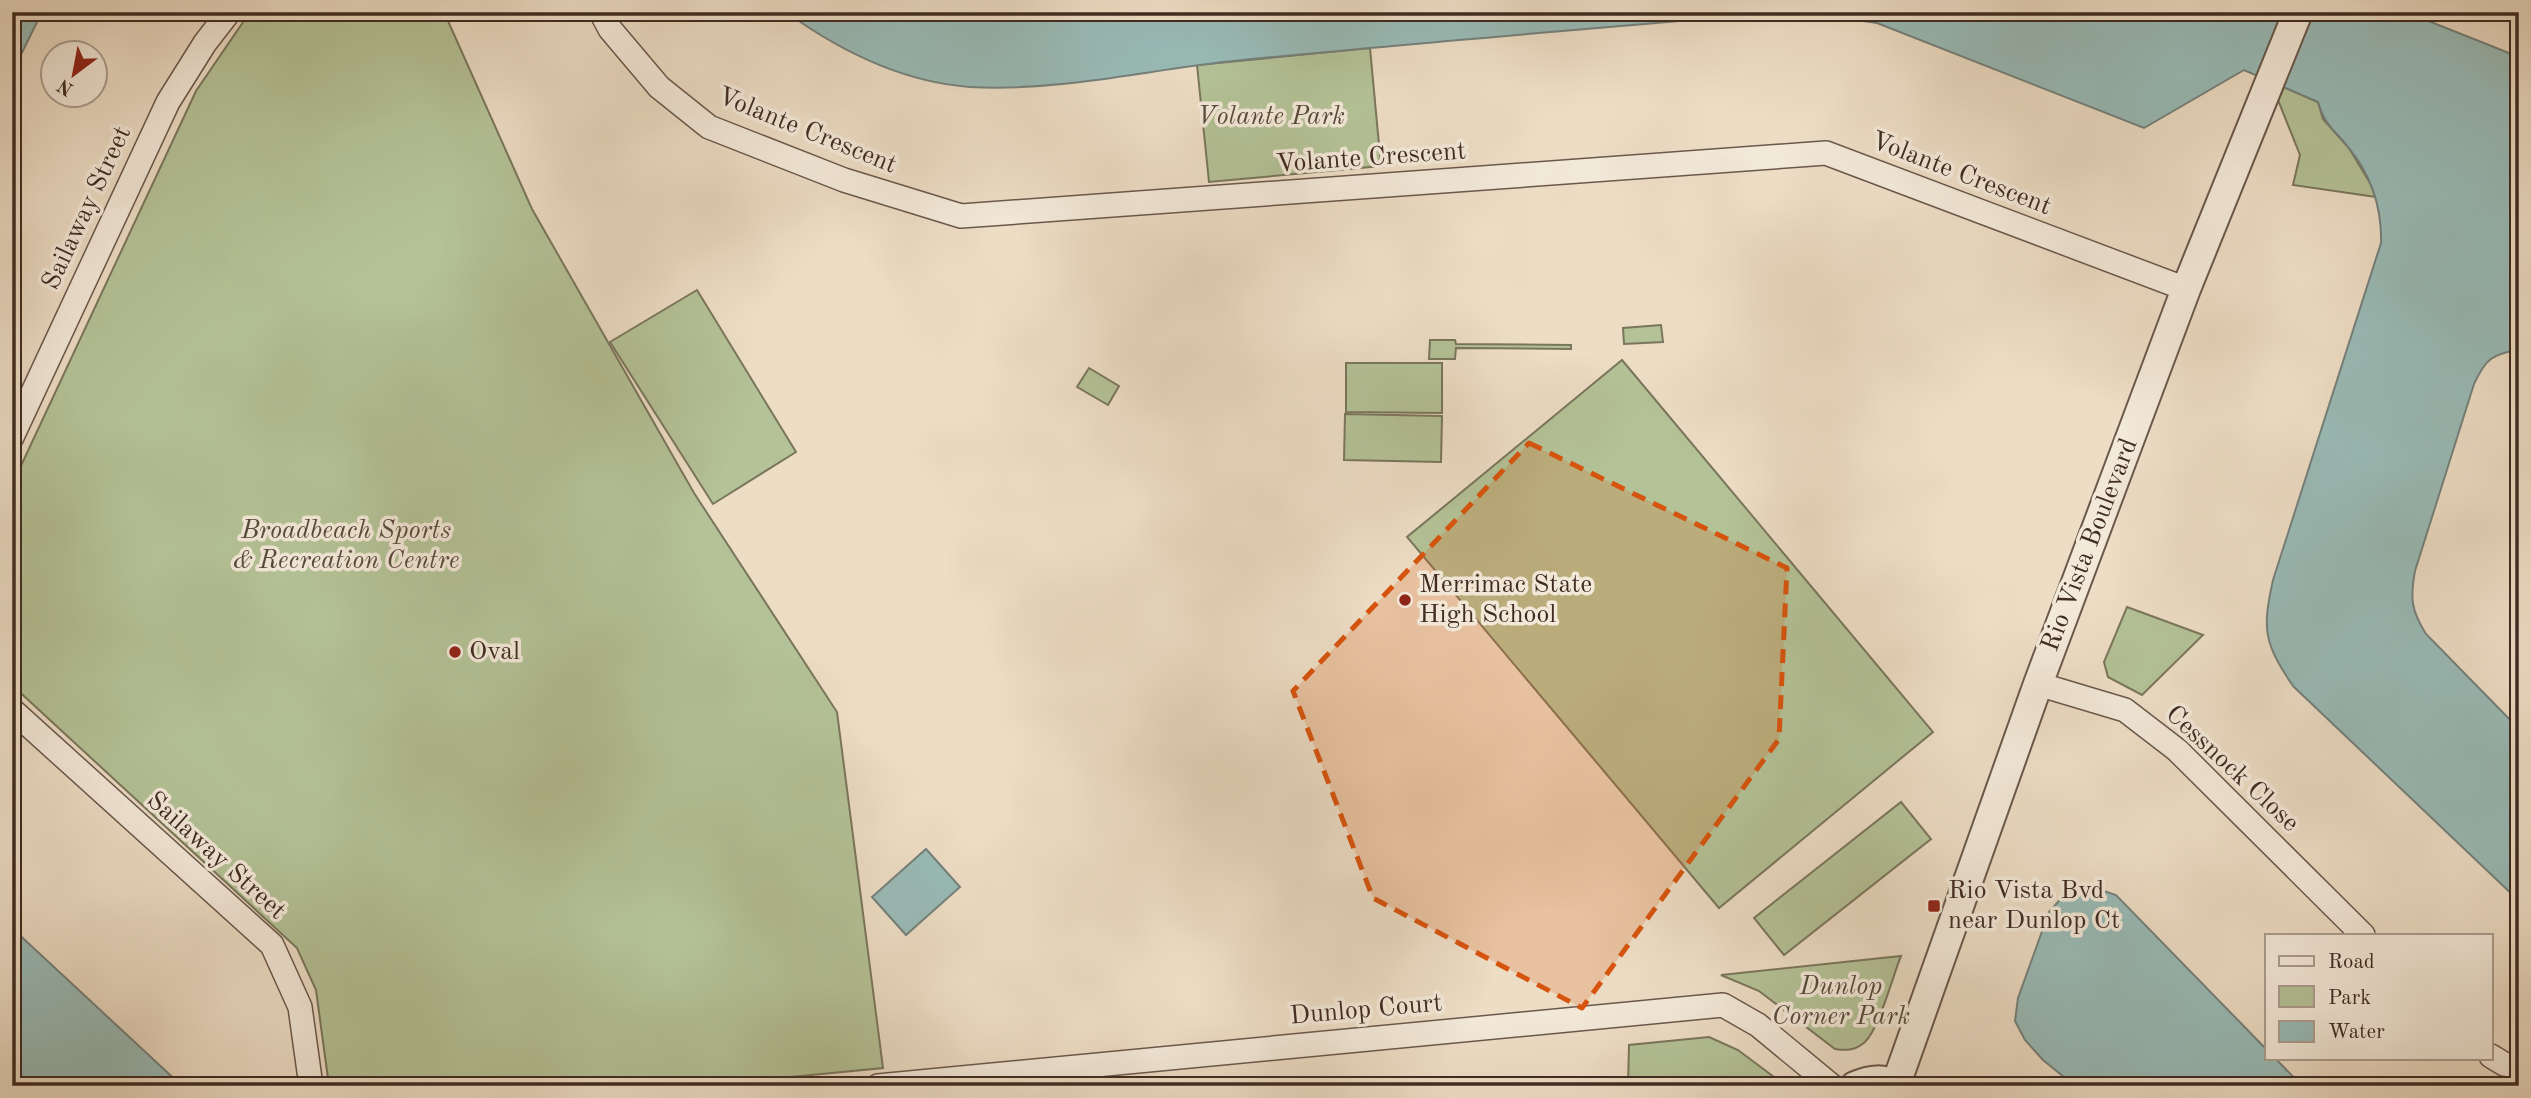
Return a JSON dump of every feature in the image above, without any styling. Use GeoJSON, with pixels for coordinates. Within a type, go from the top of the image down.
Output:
{"type":"FeatureCollection","features":[{"type":"Feature","properties":{"kind":"street","name":"Sailaway Street"},"geometry":{"type":"LineString","coordinates":[[12,437],[167,102],[205,43],[229,12]]}},
{"type":"Feature","properties":{"kind":"street","name":"Volante Crescent"},"geometry":{"type":"LineString","coordinates":[[601,12],[610,29],[659,87],[709,127],[844,180],[961,216],[1826,153],[2186,289]]}},
{"type":"Feature","properties":{"kind":"street","name":"Rio Vista Boulevard"},"geometry":{"type":"LineString","coordinates":[[1897,1085],[2038,684],[2186,289],[2298,12]]}},
{"type":"Feature","properties":{"kind":"street","name":"Cessnock Close"},"geometry":{"type":"LineString","coordinates":[[2038,684],[2125,710],[2177,750],[2361,934]]}},
{"type":"Feature","properties":{"kind":"street","name":"Sailaway Street"},"geometry":{"type":"LineString","coordinates":[[12,710],[272,945],[300,1007],[311,1086]]}},
{"type":"Feature","properties":{"kind":"street","name":"Dunlop Court"},"geometry":{"type":"LineString","coordinates":[[878,1086],[1723,1005],[1758,1025],[1832,1086]]}},
{"type":"Feature","properties":{"kind":"street"},"geometry":{"type":"LineString","coordinates":[[2492,1057],[2504,1064],[2519,1066]]}},
{"type":"Feature","properties":{"kind":"street"},"geometry":{"type":"LineString","coordinates":[[1855,1086],[1868,1080],[1882,1080],[1897,1085]]}},
{"type":"Feature","properties":{"kind":"highlighted area"},"geometry":{"type":"Polygon","coordinates":[[[1529,443],[1787,568],[1779,739],[1582,1008],[1373,898],[1293,691],[1529,443]]]}},
{"type":"Feature","properties":{"kind":"green space","name":"Broadbeach Sports & Recreation Centre"},"geometry":{"type":"Polygon","coordinates":[[[250,12],[444,12],[532,209],[694,493],[837,712],[883,1068],[699,1086],[329,1086],[316,990],[297,948],[12,685],[12,485],[196,91],[250,12]]]}},
{"type":"Feature","properties":{"kind":"green space","name":"Volante Park"},"geometry":{"type":"Polygon","coordinates":[[[1370,48],[1381,166],[1209,182],[1197,65],[1370,48]]]}},
{"type":"Feature","properties":{"kind":"green space"},"geometry":{"type":"Polygon","coordinates":[[[2284,87],[2318,102],[2323,119],[2349,148],[2376,197],[2293,185],[2300,155],[2278,100],[2284,87]]]}},
{"type":"Feature","properties":{"kind":"green space"},"geometry":{"type":"Polygon","coordinates":[[[697,290],[796,452],[713,504],[610,342],[697,290]]]}},
{"type":"Feature","properties":{"kind":"green space"},"geometry":{"type":"Polygon","coordinates":[[[1661,325],[1663,342],[1624,344],[1623,328],[1661,325]]]}},
{"type":"Feature","properties":{"kind":"green space"},"geometry":{"type":"Polygon","coordinates":[[[1430,340],[1455,340],[1456,344],[1571,345],[1571,349],[1456,348],[1455,359],[1429,359],[1430,340]]]}},
{"type":"Feature","properties":{"kind":"green space"},"geometry":{"type":"Polygon","coordinates":[[[1622,360],[1933,732],[1719,908],[1407,537],[1622,360]]]}},
{"type":"Feature","properties":{"kind":"green space"},"geometry":{"type":"Polygon","coordinates":[[[1346,363],[1442,363],[1442,413],[1346,412],[1346,363]]]}},
{"type":"Feature","properties":{"kind":"green space"},"geometry":{"type":"Polygon","coordinates":[[[1089,368],[1119,386],[1108,405],[1077,387],[1089,368]]]}},
{"type":"Feature","properties":{"kind":"green space"},"geometry":{"type":"Polygon","coordinates":[[[1345,414],[1442,416],[1441,462],[1344,460],[1345,414]]]}},
{"type":"Feature","properties":{"kind":"green space"},"geometry":{"type":"Polygon","coordinates":[[[2127,607],[2203,635],[2142,695],[2108,677],[2104,662],[2127,607]]]}},
{"type":"Feature","properties":{"kind":"green space"},"geometry":{"type":"Polygon","coordinates":[[[1901,802],[1931,839],[1784,955],[1754,918],[1901,802]]]}},
{"type":"Feature","properties":{"kind":"green space","name":"Dunlop Corner Park"},"geometry":{"type":"Polygon","coordinates":[[[1901,956],[1870,1035],[1862,1045],[1847,1050],[1835,1049],[1759,991],[1721,975],[1901,956]]]}},
{"type":"Feature","properties":{"kind":"green space"},"geometry":{"type":"Polygon","coordinates":[[[1709,1037],[1738,1050],[1786,1086],[1628,1086],[1629,1045],[1709,1037]]]}},
{"type":"Feature","properties":{"kind":"water"},"geometry":{"type":"Polygon","coordinates":[[[12,12],[42,12],[12,73],[12,12]]]}},
{"type":"Feature","properties":{"kind":"water"},"geometry":{"type":"Polygon","coordinates":[[[786,12],[2406,12],[2519,57],[2519,349],[2491,359],[2482,368],[2474,384],[2415,571],[2412,596],[2417,618],[2426,634],[2519,729],[2519,901],[2293,686],[2276,658],[2268,636],[2267,612],[2273,580],[2381,243],[2380,217],[2369,180],[2356,158],[2327,122],[2318,102],[2244,70],[2144,128],[1877,23],[1806,13],[1735,16],[1296,55],[1036,86],[970,87],[920,79],[873,62],[850,52],[786,12]]]}},
{"type":"Feature","properties":{"kind":"water"},"geometry":{"type":"Polygon","coordinates":[[[926,849],[960,887],[906,935],[872,897],[926,849]]]}},
{"type":"Feature","properties":{"kind":"water"},"geometry":{"type":"Polygon","coordinates":[[[2089,886],[2116,895],[2265,1048],[2265,1060],[2277,1060],[2302,1086],[2075,1086],[2043,1060],[2025,1040],[2015,1021],[2018,998],[2049,912],[2065,894],[2089,886]]]}},
{"type":"Feature","properties":{"kind":"water"},"geometry":{"type":"Polygon","coordinates":[[[12,928],[182,1086],[12,1086],[12,928]]]}},
{"type":"Feature","properties":{"kind":"place","name":"Merrimac State High School"},"geometry":{"type":"Point","coordinates":[1405,600]}},
{"type":"Feature","properties":{"kind":"place","name":"Oval"},"geometry":{"type":"Point","coordinates":[455,652]}},
{"type":"Feature","properties":{"kind":"place","name":"Rio Vista Bvd near Dunlop Ct"},"geometry":{"type":"Point","coordinates":[1934,906]}}]}
